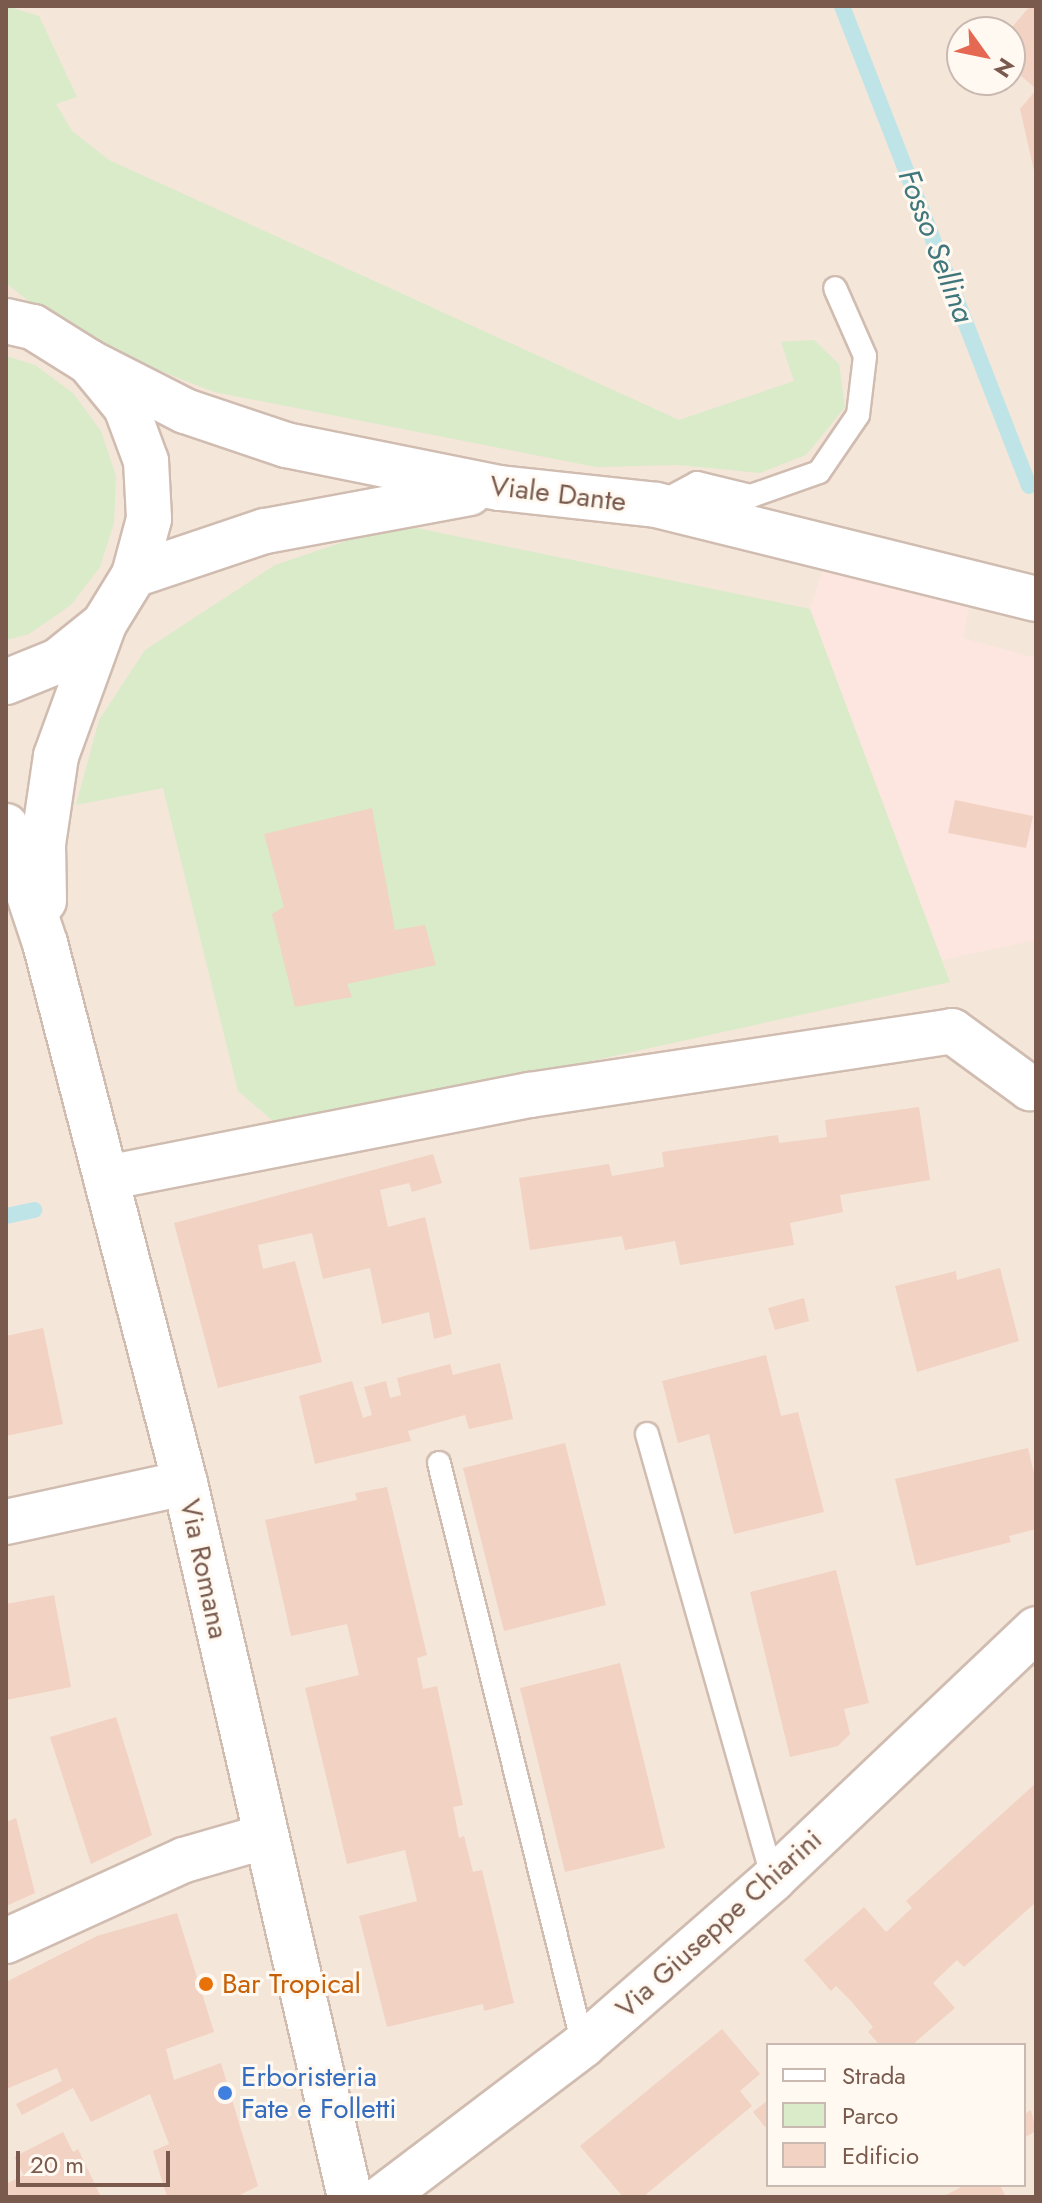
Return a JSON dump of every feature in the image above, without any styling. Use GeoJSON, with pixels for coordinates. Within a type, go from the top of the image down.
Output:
{"type":"FeatureCollection","features":[{"type":"Feature","properties":{"kind":"street"},"geometry":{"type":"LineString","coordinates":[[6,321],[33,327],[89,362],[126,407],[146,461],[149,519],[134,575],[104,624],[56,756],[43,844],[45,943]]}},
{"type":"Feature","properties":{"kind":"street","name":"Viale Dante"},"geometry":{"type":"LineString","coordinates":[[89,362],[185,411],[286,445],[500,488],[656,505],[1036,599]]}},
{"type":"Feature","properties":{"kind":"street"},"geometry":{"type":"LineString","coordinates":[[134,575],[265,531],[500,488]]}},
{"type":"Feature","properties":{"kind":"street"},"geometry":{"type":"LineString","coordinates":[[6,682],[58,661],[104,624]]}},
{"type":"Feature","properties":{"kind":"street"},"geometry":{"type":"LineString","coordinates":[[6,826],[45,943]]}},
{"type":"Feature","properties":{"kind":"street","name":"Via Romana"},"geometry":{"type":"LineString","coordinates":[[45,943],[185,1483],[263,1837],[350,2197]]}},
{"type":"Feature","properties":{"kind":"street"},"geometry":{"type":"LineString","coordinates":[[106,1178],[530,1095],[952,1031],[1030,1088],[1036,1086]]}},
{"type":"Feature","properties":{"kind":"street"},"geometry":{"type":"LineString","coordinates":[[6,1522],[185,1483]]}},
{"type":"Feature","properties":{"kind":"street","name":"Via Giuseppe Chiarini"},"geometry":{"type":"LineString","coordinates":[[383,2197],[583,2045],[773,1879],[1036,1629]]}},
{"type":"Feature","properties":{"kind":"street"},"geometry":{"type":"LineString","coordinates":[[6,1941],[184,1860],[263,1837]]}},
{"type":"Feature","properties":{"kind":"lane"},"geometry":{"type":"LineString","coordinates":[[656,505],[697,483],[751,496],[819,472],[858,415],[865,356],[835,288]]}},
{"type":"Feature","properties":{"kind":"lane"},"geometry":{"type":"LineString","coordinates":[[647,1434],[773,1879]]}},
{"type":"Feature","properties":{"kind":"lane"},"geometry":{"type":"LineString","coordinates":[[439,1463],[583,2045]]}},
{"type":"Feature","properties":{"kind":"shaded area"},"geometry":{"type":"Polygon","coordinates":[[[6,6],[1036,6],[1036,2197],[6,2197],[6,6]]]}},
{"type":"Feature","properties":{"kind":"shaded area"},"geometry":{"type":"Polygon","coordinates":[[[830,547],[973,585],[963,638],[1036,658],[1036,940],[942,960],[810,609],[830,547]]]}},
{"type":"Feature","properties":{"kind":"green space"},"geometry":{"type":"Polygon","coordinates":[[[6,6],[39,16],[77,97],[56,104],[72,131],[109,160],[679,420],[794,381],[781,342],[814,340],[839,364],[845,407],[806,455],[760,473],[679,465],[596,467],[214,392],[74,337],[6,283],[6,6]]]}},
{"type":"Feature","properties":{"kind":"green space"},"geometry":{"type":"Polygon","coordinates":[[[6,356],[35,365],[73,393],[101,431],[116,476],[114,523],[100,567],[71,605],[29,634],[6,640],[6,356]]]}},
{"type":"Feature","properties":{"kind":"green space"},"geometry":{"type":"Polygon","coordinates":[[[397,524],[810,609],[950,982],[282,1129],[238,1091],[163,788],[76,805],[99,720],[145,650],[275,565],[397,524]]]}},
{"type":"Feature","properties":{"kind":"building"},"geometry":{"type":"Polygon","coordinates":[[[1030,6],[1036,6],[1036,89],[1026,80],[1026,16],[1022,16],[1030,6]]]}},
{"type":"Feature","properties":{"kind":"building"},"geometry":{"type":"Polygon","coordinates":[[[1036,90],[1036,175],[1035,175],[1020,109],[1036,90]]]}},
{"type":"Feature","properties":{"kind":"building"},"geometry":{"type":"Polygon","coordinates":[[[955,800],[1033,816],[1026,848],[948,833],[955,800]]]}},
{"type":"Feature","properties":{"kind":"building"},"geometry":{"type":"Polygon","coordinates":[[[372,808],[395,930],[425,925],[436,965],[347,984],[352,997],[295,1007],[272,914],[284,907],[264,834],[372,808]]]}},
{"type":"Feature","properties":{"kind":"building"},"geometry":{"type":"Polygon","coordinates":[[[919,1107],[930,1180],[840,1195],[843,1212],[790,1223],[794,1245],[680,1265],[675,1241],[625,1250],[622,1236],[530,1250],[519,1178],[609,1164],[612,1176],[664,1167],[662,1152],[778,1135],[779,1143],[827,1137],[825,1120],[919,1107]]]}},
{"type":"Feature","properties":{"kind":"building"},"geometry":{"type":"Polygon","coordinates":[[[433,1154],[442,1183],[412,1192],[409,1183],[380,1190],[388,1227],[425,1217],[452,1334],[434,1339],[429,1312],[382,1324],[370,1268],[323,1279],[312,1233],[258,1245],[263,1269],[295,1261],[322,1362],[218,1388],[174,1223],[433,1154]]]}},
{"type":"Feature","properties":{"kind":"building"},"geometry":{"type":"Polygon","coordinates":[[[1000,1268],[1019,1341],[917,1372],[895,1286],[956,1271],[957,1280],[1000,1268]]]}},
{"type":"Feature","properties":{"kind":"building"},"geometry":{"type":"Polygon","coordinates":[[[804,1298],[809,1321],[775,1330],[768,1308],[804,1298]]]}},
{"type":"Feature","properties":{"kind":"building"},"geometry":{"type":"Polygon","coordinates":[[[43,1328],[63,1424],[6,1436],[6,1336],[43,1328]]]}},
{"type":"Feature","properties":{"kind":"building"},"geometry":{"type":"Polygon","coordinates":[[[766,1355],[781,1416],[798,1412],[824,1512],[734,1534],[709,1434],[678,1443],[662,1381],[766,1355]]]}},
{"type":"Feature","properties":{"kind":"building"},"geometry":{"type":"Polygon","coordinates":[[[500,1363],[513,1419],[469,1429],[465,1415],[408,1431],[411,1441],[315,1464],[299,1396],[352,1381],[363,1418],[372,1415],[364,1387],[386,1381],[390,1398],[401,1395],[397,1378],[450,1364],[453,1375],[500,1363]]]}},
{"type":"Feature","properties":{"kind":"building"},"geometry":{"type":"Polygon","coordinates":[[[565,1443],[606,1605],[504,1631],[463,1468],[565,1443]]]}},
{"type":"Feature","properties":{"kind":"building"},"geometry":{"type":"Polygon","coordinates":[[[1028,1448],[1036,1482],[1036,1529],[1009,1536],[1011,1542],[916,1566],[895,1479],[1028,1448]]]}},
{"type":"Feature","properties":{"kind":"building"},"geometry":{"type":"Polygon","coordinates":[[[387,1487],[427,1655],[417,1658],[423,1689],[437,1686],[463,1805],[453,1807],[459,1838],[464,1836],[473,1872],[482,1870],[514,2003],[484,2011],[483,2004],[387,2027],[359,1916],[417,1901],[405,1850],[347,1864],[305,1688],[359,1675],[347,1624],[291,1636],[265,1520],[357,1500],[355,1493],[387,1487]]]}},
{"type":"Feature","properties":{"kind":"building"},"geometry":{"type":"Polygon","coordinates":[[[836,1570],[869,1703],[844,1709],[850,1734],[838,1746],[790,1757],[750,1592],[836,1570]]]}},
{"type":"Feature","properties":{"kind":"building"},"geometry":{"type":"Polygon","coordinates":[[[54,1595],[71,1687],[6,1700],[6,1604],[54,1595]]]}},
{"type":"Feature","properties":{"kind":"building"},"geometry":{"type":"Polygon","coordinates":[[[620,1663],[665,1848],[565,1872],[520,1688],[620,1663]]]}},
{"type":"Feature","properties":{"kind":"building"},"geometry":{"type":"Polygon","coordinates":[[[116,1717],[152,1835],[91,1864],[50,1737],[116,1717]]]}},
{"type":"Feature","properties":{"kind":"building"},"geometry":{"type":"Polygon","coordinates":[[[1036,1783],[1036,1902],[964,1967],[957,1960],[933,1983],[955,2008],[914,2043],[878,2043],[868,2032],[873,2027],[851,2001],[836,1986],[831,1991],[804,1960],[864,1907],[886,1932],[912,1908],[906,1901],[1036,1783]]]}},
{"type":"Feature","properties":{"kind":"building"},"geometry":{"type":"Polygon","coordinates":[[[16,1818],[35,1893],[6,1906],[6,1822],[16,1818]]]}},
{"type":"Feature","properties":{"kind":"building"},"geometry":{"type":"Polygon","coordinates":[[[177,1913],[214,2032],[166,2049],[174,2080],[221,2063],[258,2186],[236,2197],[167,2197],[153,2151],[169,2144],[150,2094],[91,2122],[73,2088],[22,2115],[16,2104],[62,2081],[57,2068],[6,2089],[6,1982],[97,1936],[177,1913]]]}},
{"type":"Feature","properties":{"kind":"building"},"geometry":{"type":"Polygon","coordinates":[[[722,2029],[760,2074],[740,2091],[752,2106],[643,2197],[623,2197],[580,2146],[722,2029]]]}},
{"type":"Feature","properties":{"kind":"building"},"geometry":{"type":"Polygon","coordinates":[[[766,2102],[765,2127],[753,2112],[766,2102]]]}},
{"type":"Feature","properties":{"kind":"building"},"geometry":{"type":"Polygon","coordinates":[[[1031,2110],[1036,2131],[1026,2137],[1026,2113],[1031,2110]]]}},
{"type":"Feature","properties":{"kind":"building"},"geometry":{"type":"Polygon","coordinates":[[[63,2132],[73,2152],[78,2149],[101,2197],[9,2197],[6,2184],[24,2175],[14,2157],[63,2132]]]}},
{"type":"Feature","properties":{"kind":"building"},"geometry":{"type":"Polygon","coordinates":[[[961,2187],[1001,2187],[1006,2197],[942,2197],[961,2187]]]}},
{"type":"Feature","properties":{"kind":"waterway","name":"Fosso Sellina"},"geometry":{"type":"LineString","coordinates":[[842,6],[1029,486]]}},
{"type":"Feature","properties":{"kind":"waterway","name":"Fosso Sellina"},"geometry":{"type":"LineString","coordinates":[[6,1216],[34,1210]]}},
{"type":"Feature","properties":{"kind":"place","name":"Bar Tropical"},"geometry":{"type":"Point","coordinates":[206,1984]}},
{"type":"Feature","properties":{"kind":"place","name":"Erboristeria Fate e Folletti"},"geometry":{"type":"Point","coordinates":[225,2093]}}]}
